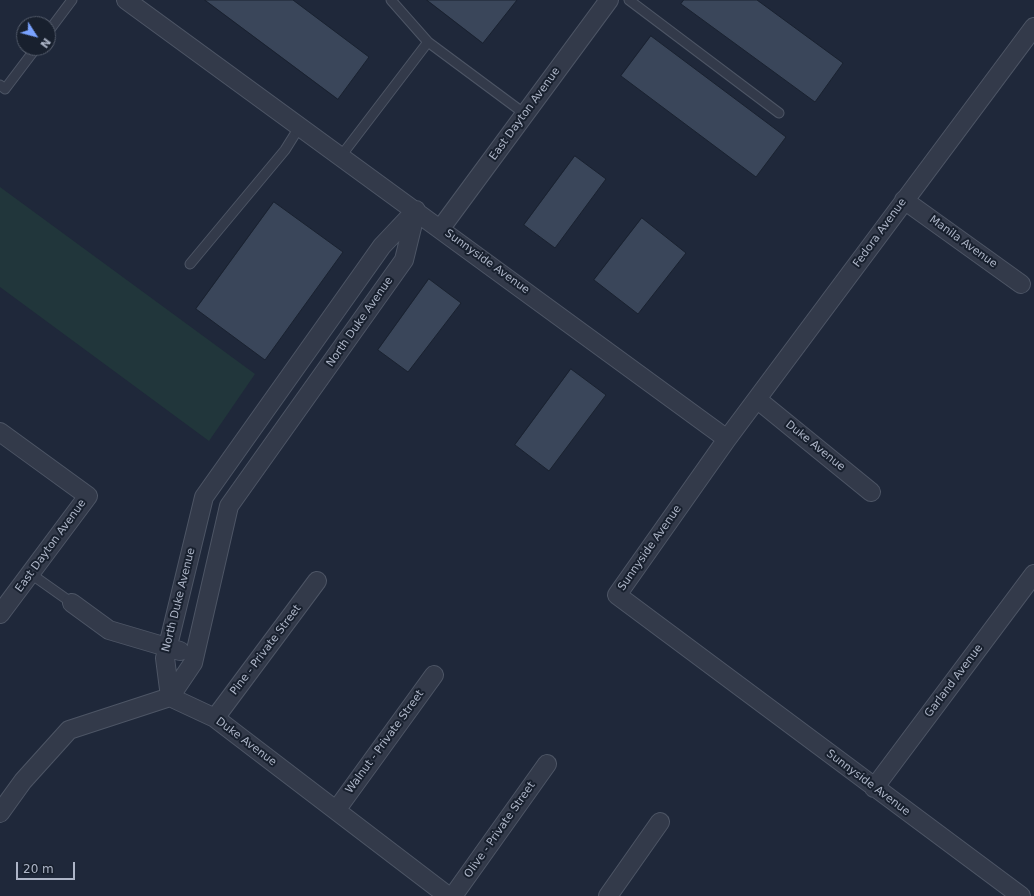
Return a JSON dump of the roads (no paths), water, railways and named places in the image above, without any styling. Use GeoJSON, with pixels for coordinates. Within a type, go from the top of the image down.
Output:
{"type":"FeatureCollection","features":[{"type":"Feature","properties":{"kind":"street"},"geometry":{"type":"LineString","coordinates":[[126,0],[440,228]]}},
{"type":"Feature","properties":{"kind":"street","name":"East Dayton Avenue"},"geometry":{"type":"LineString","coordinates":[[440,228],[609,0]]}},
{"type":"Feature","properties":{"kind":"street","name":"Fedora Avenue"},"geometry":{"type":"LineString","coordinates":[[727,439],[758,400],[904,200],[1034,27]]}},
{"type":"Feature","properties":{"kind":"street","name":"Manila Avenue"},"geometry":{"type":"LineString","coordinates":[[904,200],[1021,284]]}},
{"type":"Feature","properties":{"kind":"street","name":"North Duke Avenue"},"geometry":{"type":"LineString","coordinates":[[170,697],[165,658],[204,497],[382,246],[416,210]]}},
{"type":"Feature","properties":{"kind":"street","name":"North Duke Avenue"},"geometry":{"type":"LineString","coordinates":[[170,697],[193,663],[194,653],[229,506],[404,260],[416,210]]}},
{"type":"Feature","properties":{"kind":"street","name":"Sunnyside Avenue"},"geometry":{"type":"LineString","coordinates":[[440,228],[727,439],[616,595],[1021,896]]}},
{"type":"Feature","properties":{"kind":"street","name":"Duke Avenue"},"geometry":{"type":"LineString","coordinates":[[758,400],[871,492]]}},
{"type":"Feature","properties":{"kind":"street","name":"East Dayton Avenue"},"geometry":{"type":"LineString","coordinates":[[0,432],[88,496],[32,574],[0,614]]}},
{"type":"Feature","properties":{"kind":"street","name":"Garland Avenue"},"geometry":{"type":"LineString","coordinates":[[874,788],[1034,574]]}},
{"type":"Feature","properties":{"kind":"street","name":"Pine - Private Street"},"geometry":{"type":"LineString","coordinates":[[215,718],[317,581]]}},
{"type":"Feature","properties":{"kind":"street"},"geometry":{"type":"LineString","coordinates":[[72,603],[109,630],[168,649],[194,653]]}},
{"type":"Feature","properties":{"kind":"street","name":"Walnut - Private Street"},"geometry":{"type":"LineString","coordinates":[[336,809],[434,675]]}},
{"type":"Feature","properties":{"kind":"street"},"geometry":{"type":"LineString","coordinates":[[0,813],[24,781],[69,730],[170,697]]}},
{"type":"Feature","properties":{"kind":"street","name":"Duke Avenue"},"geometry":{"type":"LineString","coordinates":[[170,697],[215,718],[448,896]]}},
{"type":"Feature","properties":{"kind":"street","name":"Olive - Private Street"},"geometry":{"type":"LineString","coordinates":[[453,896],[547,764]]}},
{"type":"Feature","properties":{"kind":"street"},"geometry":{"type":"LineString","coordinates":[[608,896],[660,822]]}},
{"type":"Feature","properties":{"kind":"lane"},"geometry":{"type":"LineString","coordinates":[[56,21],[72,0]]}},
{"type":"Feature","properties":{"kind":"lane"},"geometry":{"type":"LineString","coordinates":[[390,0],[428,42],[525,114]]}},
{"type":"Feature","properties":{"kind":"lane"},"geometry":{"type":"LineString","coordinates":[[629,0],[779,113]]}},
{"type":"Feature","properties":{"kind":"lane"},"geometry":{"type":"LineString","coordinates":[[341,156],[428,42]]}},
{"type":"Feature","properties":{"kind":"lane"},"geometry":{"type":"LineString","coordinates":[[0,85],[5,89],[30,56]]}},
{"type":"Feature","properties":{"kind":"lane"},"geometry":{"type":"LineString","coordinates":[[190,264],[285,150],[300,126]]}},
{"type":"Feature","properties":{"kind":"lane"},"geometry":{"type":"LineString","coordinates":[[32,574],[72,603]]}}]}
